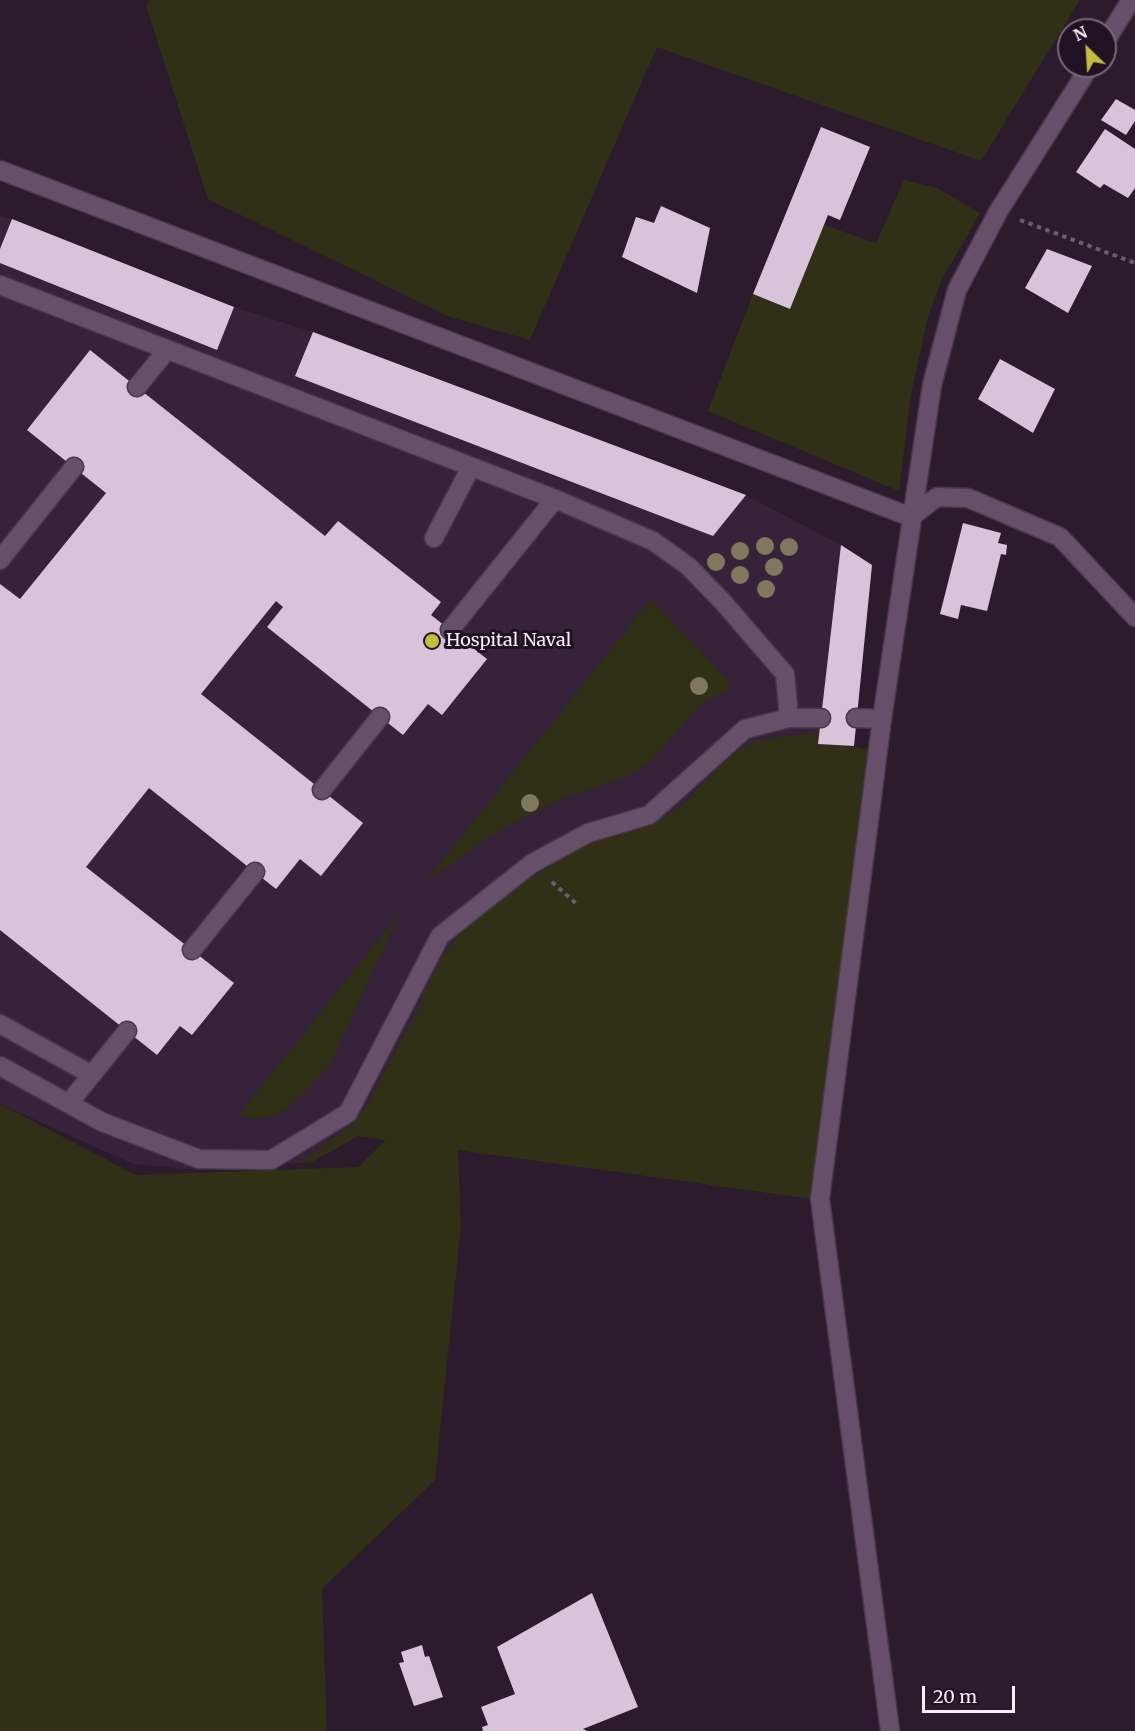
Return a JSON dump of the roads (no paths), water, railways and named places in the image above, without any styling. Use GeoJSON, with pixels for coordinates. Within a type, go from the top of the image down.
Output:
{"type":"FeatureCollection","features":[{"type":"Feature","properties":{"kind":"street"},"geometry":{"type":"LineString","coordinates":[[1117,23],[1131,0]]}},
{"type":"Feature","properties":{"kind":"street"},"geometry":{"type":"LineString","coordinates":[[890,1731],[820,1199],[882,720],[932,385],[957,290],[998,212],[1082,78]]}},
{"type":"Feature","properties":{"kind":"street"},"geometry":{"type":"LineString","coordinates":[[0,170],[911,517]]}},
{"type":"Feature","properties":{"kind":"street"},"geometry":{"type":"LineString","coordinates":[[0,285],[555,499],[652,541],[688,566],[723,602],[784,674],[789,718]]}},
{"type":"Feature","properties":{"kind":"street"},"geometry":{"type":"LineString","coordinates":[[137,387],[167,350]]}},
{"type":"Feature","properties":{"kind":"street"},"geometry":{"type":"LineString","coordinates":[[0,560],[74,467]]}},
{"type":"Feature","properties":{"kind":"street"},"geometry":{"type":"LineString","coordinates":[[434,538],[471,467]]}},
{"type":"Feature","properties":{"kind":"street"},"geometry":{"type":"LineString","coordinates":[[911,517],[937,497],[969,498],[1060,537],[1135,617]]}},
{"type":"Feature","properties":{"kind":"street"},"geometry":{"type":"LineString","coordinates":[[450,630],[555,499]]}},
{"type":"Feature","properties":{"kind":"street"},"geometry":{"type":"LineString","coordinates":[[321,790],[380,717]]}},
{"type":"Feature","properties":{"kind":"street"},"geometry":{"type":"LineString","coordinates":[[0,1066],[102,1122],[199,1158],[271,1160],[348,1113],[440,936],[531,864],[588,833],[649,815],[745,729],[789,718],[821,718]]}},
{"type":"Feature","properties":{"kind":"street"},"geometry":{"type":"LineString","coordinates":[[856,718],[882,720]]}},
{"type":"Feature","properties":{"kind":"street"},"geometry":{"type":"LineString","coordinates":[[192,950],[255,872]]}},
{"type":"Feature","properties":{"kind":"street"},"geometry":{"type":"LineString","coordinates":[[0,1024],[92,1075]]}},
{"type":"Feature","properties":{"kind":"street"},"geometry":{"type":"LineString","coordinates":[[69,1102],[127,1031]]}},
{"type":"Feature","properties":{"kind":"place","name":"Hospital Naval"},"geometry":{"type":"Point","coordinates":[432,641]}}]}
